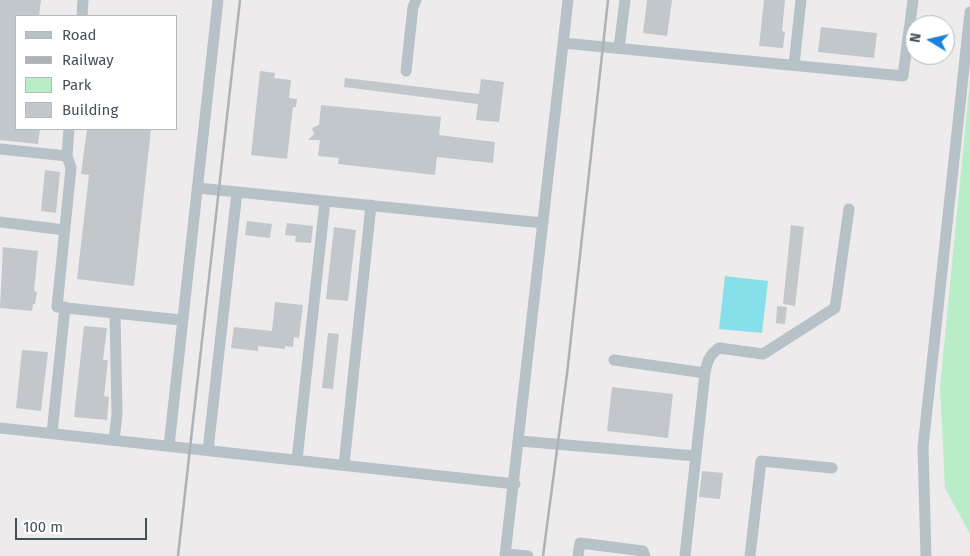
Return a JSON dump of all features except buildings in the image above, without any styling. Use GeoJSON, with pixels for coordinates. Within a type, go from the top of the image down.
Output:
{"type":"FeatureCollection","features":[{"type":"Feature","properties":{"kind":"street"},"geometry":{"type":"LineString","coordinates":[[82,15],[83,0]]}},
{"type":"Feature","properties":{"kind":"street"},"geometry":{"type":"LineString","coordinates":[[169,446],[181,320],[198,188],[218,0]]}},
{"type":"Feature","properties":{"kind":"street"},"geometry":{"type":"LineString","coordinates":[[406,71],[413,7],[416,0]]}},
{"type":"Feature","properties":{"kind":"street"},"geometry":{"type":"LineString","coordinates":[[528,556],[505,555],[520,441],[568,0]]}},
{"type":"Feature","properties":{"kind":"street"},"geometry":{"type":"LineString","coordinates":[[619,48],[625,0]]}},
{"type":"Feature","properties":{"kind":"street"},"geometry":{"type":"LineString","coordinates":[[794,65],[801,0]]}},
{"type":"Feature","properties":{"kind":"street"},"geometry":{"type":"LineString","coordinates":[[562,43],[903,76],[913,0]]}},
{"type":"Feature","properties":{"kind":"street"},"geometry":{"type":"LineString","coordinates":[[926,556],[923,447],[970,12]]}},
{"type":"Feature","properties":{"kind":"street"},"geometry":{"type":"LineString","coordinates":[[70,130],[67,156],[71,168],[57,306],[181,320]]}},
{"type":"Feature","properties":{"kind":"street"},"geometry":{"type":"LineString","coordinates":[[0,150],[67,156]]}},
{"type":"Feature","properties":{"kind":"street"},"geometry":{"type":"LineString","coordinates":[[198,188],[543,223]]}},
{"type":"Feature","properties":{"kind":"street"},"geometry":{"type":"LineString","coordinates":[[208,450],[237,192]]}},
{"type":"Feature","properties":{"kind":"street"},"geometry":{"type":"LineString","coordinates":[[297,460],[325,201]]}},
{"type":"Feature","properties":{"kind":"street"},"geometry":{"type":"LineString","coordinates":[[344,465],[371,205]]}},
{"type":"Feature","properties":{"kind":"street"},"geometry":{"type":"LineString","coordinates":[[685,556],[708,360],[712,352],[719,348],[764,354],[835,308],[849,209]]}},
{"type":"Feature","properties":{"kind":"street"},"geometry":{"type":"LineString","coordinates":[[0,222],[65,230]]}},
{"type":"Feature","properties":{"kind":"street"},"geometry":{"type":"LineString","coordinates":[[52,433],[65,308]]}},
{"type":"Feature","properties":{"kind":"street"},"geometry":{"type":"LineString","coordinates":[[114,440],[117,414],[115,313]]}},
{"type":"Feature","properties":{"kind":"street"},"geometry":{"type":"LineString","coordinates":[[614,360],[705,373]]}},
{"type":"Feature","properties":{"kind":"street"},"geometry":{"type":"LineString","coordinates":[[0,428],[515,484]]}},
{"type":"Feature","properties":{"kind":"street"},"geometry":{"type":"LineString","coordinates":[[520,441],[696,456]]}},
{"type":"Feature","properties":{"kind":"street"},"geometry":{"type":"LineString","coordinates":[[750,556],[761,461],[832,468]]}},
{"type":"Feature","properties":{"kind":"street"},"geometry":{"type":"LineString","coordinates":[[578,556],[580,543],[643,552],[644,556]]}},
{"type":"Feature","properties":{"kind":"green space"},"geometry":{"type":"Polygon","coordinates":[[[970,79],[970,534],[945,488],[940,387],[970,79]]]}},
{"type":"Feature","properties":{"kind":"water"},"geometry":{"type":"Polygon","coordinates":[[[725,276],[768,281],[762,333],[719,329],[725,276]]]}},
{"type":"Feature","properties":{"kind":"railway"},"geometry":{"type":"LineString","coordinates":[[178,556],[240,0]]}},
{"type":"Feature","properties":{"kind":"railway"},"geometry":{"type":"LineString","coordinates":[[543,556],[567,374],[608,0]]}}]}
